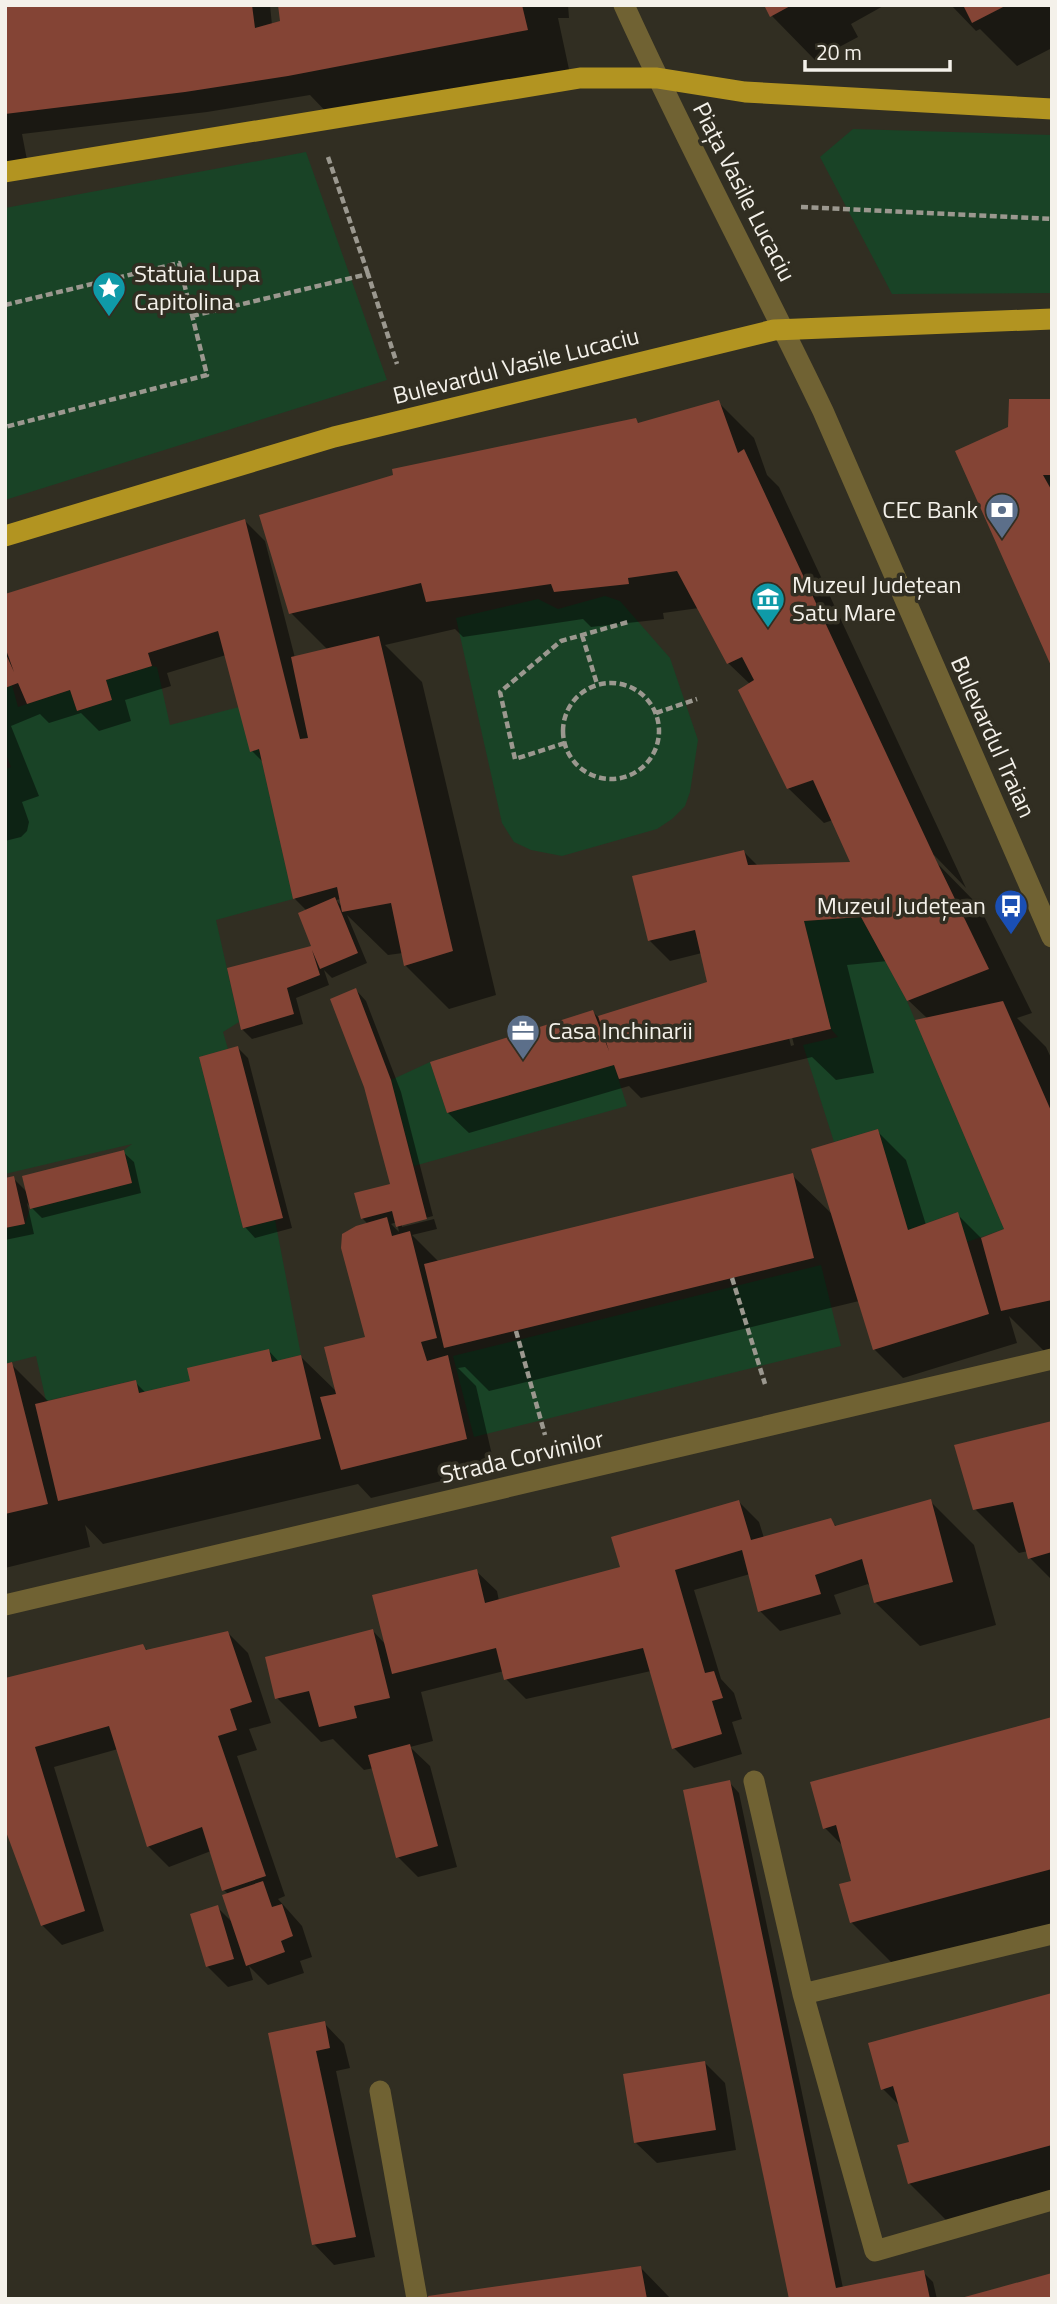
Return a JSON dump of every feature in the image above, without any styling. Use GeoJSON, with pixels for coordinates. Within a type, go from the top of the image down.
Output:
{"type":"FeatureCollection","features":[{"type":"Feature","properties":{"kind":"main road"},"geometry":{"type":"LineString","coordinates":[[5,172],[580,78],[657,78],[745,92],[1052,110]]}},
{"type":"Feature","properties":{"kind":"main road","name":"Bulevardul Vasile Lucaciu"},"geometry":{"type":"LineString","coordinates":[[5,536],[334,437],[783,328],[1052,319]]}},
{"type":"Feature","properties":{"kind":"street","name":"Piața Vasile Lucaciu"},"geometry":{"type":"LineString","coordinates":[[624,5],[657,78],[783,328]]}},
{"type":"Feature","properties":{"kind":"street","name":"Bulevardul Traian"},"geometry":{"type":"LineString","coordinates":[[783,328],[823,411],[1052,937]]}},
{"type":"Feature","properties":{"kind":"street","name":"Strada Corvinilor"},"geometry":{"type":"LineString","coordinates":[[5,1605],[1052,1359]]}},
{"type":"Feature","properties":{"kind":"street"},"geometry":{"type":"LineString","coordinates":[[754,1781],[803,1994],[875,2251],[1052,2200]]}},
{"type":"Feature","properties":{"kind":"street"},"geometry":{"type":"LineString","coordinates":[[803,1994],[1052,1934]]}},
{"type":"Feature","properties":{"kind":"street"},"geometry":{"type":"LineString","coordinates":[[380,2091],[417,2299]]}},
{"type":"Feature","properties":{"kind":"path"},"geometry":{"type":"LineString","coordinates":[[328,157],[397,364]]}},
{"type":"Feature","properties":{"kind":"path"},"geometry":{"type":"LineString","coordinates":[[801,207],[1052,219]]}},
{"type":"Feature","properties":{"kind":"path"},"geometry":{"type":"LineString","coordinates":[[5,305],[179,263],[207,374],[5,427]]}},
{"type":"Feature","properties":{"kind":"path"},"geometry":{"type":"LineString","coordinates":[[192,316],[368,274]]}},
{"type":"Feature","properties":{"kind":"path"},"geometry":{"type":"LineString","coordinates":[[565,743],[515,759],[500,692],[561,641],[628,622]]}},
{"type":"Feature","properties":{"kind":"path"},"geometry":{"type":"LineString","coordinates":[[582,635],[597,684]]}},
{"type":"Feature","properties":{"kind":"path"},"geometry":{"type":"LineString","coordinates":[[613,682],[629,685],[643,693],[659,720],[660,737],[655,752],[646,765],[633,775],[602,779],[586,773],[574,763],[565,743],[564,717],[571,703],[583,691],[597,684],[613,682]]}},
{"type":"Feature","properties":{"kind":"path"},"geometry":{"type":"LineString","coordinates":[[656,713],[697,699]]}},
{"type":"Feature","properties":{"kind":"path"},"geometry":{"type":"LineString","coordinates":[[732,1278],[765,1384]]}},
{"type":"Feature","properties":{"kind":"path"},"geometry":{"type":"LineString","coordinates":[[516,1331],[545,1435]]}},
{"type":"Feature","properties":{"kind":"green space"},"geometry":{"type":"Polygon","coordinates":[[[853,129],[1052,135],[1052,293],[892,294],[820,157],[853,129]]]}},
{"type":"Feature","properties":{"kind":"green space"},"geometry":{"type":"Polygon","coordinates":[[[306,152],[387,380],[5,500],[5,208],[306,152]]]}},
{"type":"Feature","properties":{"kind":"green space"},"geometry":{"type":"Polygon","coordinates":[[[605,596],[620,601],[670,658],[698,740],[690,792],[685,806],[657,829],[562,856],[531,850],[514,842],[502,823],[456,618],[538,599],[558,609],[605,596]]]}},
{"type":"Feature","properties":{"kind":"green space"},"geometry":{"type":"Polygon","coordinates":[[[152,666],[157,667],[170,725],[239,707],[251,751],[259,749],[293,899],[216,920],[239,1022],[223,1032],[228,1049],[199,1057],[243,1228],[275,1220],[301,1355],[272,1362],[269,1350],[190,1381],[139,1393],[135,1380],[46,1401],[36,1356],[5,1364],[5,1228],[25,1224],[30,1209],[132,1183],[124,1150],[132,1144],[5,1174],[5,769],[11,767],[5,752],[5,688],[12,685],[18,707],[70,690],[77,711],[112,700],[106,680],[152,666]]]}},
{"type":"Feature","properties":{"kind":"green space"},"geometry":{"type":"Polygon","coordinates":[[[861,917],[907,1001],[1004,1229],[967,1242],[957,1212],[908,1230],[878,1129],[834,1142],[803,1045],[838,1037],[831,1029],[804,921],[861,917]]]}},
{"type":"Feature","properties":{"kind":"green space"},"geometry":{"type":"Polygon","coordinates":[[[430,1062],[447,1113],[614,1065],[627,1106],[414,1166],[391,1080],[430,1062]]]}},
{"type":"Feature","properties":{"kind":"green space"},"geometry":{"type":"Polygon","coordinates":[[[821,1265],[841,1346],[474,1437],[453,1356],[821,1265]]]}},
{"type":"Feature","properties":{"kind":"building"},"geometry":{"type":"Polygon","coordinates":[[[5,5],[252,5],[255,28],[280,21],[278,5],[522,5],[528,30],[288,76],[185,92],[5,114],[5,5]]]}},
{"type":"Feature","properties":{"kind":"building"},"geometry":{"type":"Polygon","coordinates":[[[764,5],[792,5],[770,17],[764,5]]]}},
{"type":"Feature","properties":{"kind":"building"},"geometry":{"type":"Polygon","coordinates":[[[963,5],[1007,5],[972,23],[963,5]]]}},
{"type":"Feature","properties":{"kind":"building"},"geometry":{"type":"Polygon","coordinates":[[[1009,399],[1052,399],[1052,475],[1043,475],[1052,491],[1052,668],[955,451],[1008,427],[1009,399]]]}},
{"type":"Feature","properties":{"kind":"building"},"geometry":{"type":"Polygon","coordinates":[[[719,400],[738,453],[744,449],[989,969],[907,1001],[861,917],[804,921],[831,1029],[619,1079],[614,1065],[447,1113],[430,1062],[593,1010],[609,1051],[598,1016],[707,982],[695,930],[648,941],[632,876],[744,850],[748,865],[850,862],[813,780],[787,789],[738,690],[754,680],[742,657],[727,664],[677,571],[628,578],[629,584],[554,592],[551,584],[426,602],[421,583],[289,614],[259,515],[393,475],[392,469],[636,418],[638,423],[719,400]]]}},
{"type":"Feature","properties":{"kind":"building"},"geometry":{"type":"Polygon","coordinates":[[[245,519],[300,739],[308,738],[291,657],[379,636],[453,951],[404,966],[391,903],[342,912],[337,887],[293,899],[259,749],[250,752],[218,631],[148,653],[152,666],[106,680],[112,700],[77,711],[70,690],[27,704],[18,683],[5,688],[5,652],[14,672],[5,647],[5,594],[245,519]]]}},
{"type":"Feature","properties":{"kind":"building"},"geometry":{"type":"Polygon","coordinates":[[[335,897],[358,953],[320,969],[312,950],[320,975],[287,988],[294,1014],[241,1030],[227,968],[311,946],[298,913],[335,897]]]}},
{"type":"Feature","properties":{"kind":"building"},"geometry":{"type":"Polygon","coordinates":[[[356,988],[391,1080],[427,1219],[396,1227],[392,1211],[361,1219],[354,1193],[390,1184],[364,1087],[330,999],[356,988]]]}},
{"type":"Feature","properties":{"kind":"building"},"geometry":{"type":"Polygon","coordinates":[[[1003,1001],[1052,1113],[1052,1300],[1001,1311],[981,1238],[1004,1229],[915,1020],[1003,1001]]]}},
{"type":"Feature","properties":{"kind":"building"},"geometry":{"type":"Polygon","coordinates":[[[238,1046],[283,1218],[243,1228],[199,1057],[238,1046]]]}},
{"type":"Feature","properties":{"kind":"building"},"geometry":{"type":"Polygon","coordinates":[[[878,1129],[908,1230],[958,1212],[989,1314],[873,1350],[811,1149],[878,1129]]]}},
{"type":"Feature","properties":{"kind":"building"},"geometry":{"type":"Polygon","coordinates":[[[124,1150],[132,1183],[30,1209],[22,1176],[124,1150]]]}},
{"type":"Feature","properties":{"kind":"building"},"geometry":{"type":"Polygon","coordinates":[[[793,1173],[814,1258],[444,1348],[424,1264],[793,1173]]]}},
{"type":"Feature","properties":{"kind":"building"},"geometry":{"type":"Polygon","coordinates":[[[14,1176],[25,1224],[5,1228],[5,1178],[14,1176]]]}},
{"type":"Feature","properties":{"kind":"building"},"geometry":{"type":"Polygon","coordinates":[[[387,1217],[392,1236],[410,1231],[437,1338],[421,1342],[427,1361],[448,1355],[467,1439],[341,1470],[320,1397],[336,1394],[324,1347],[365,1337],[341,1248],[342,1234],[356,1226],[387,1217]]]}},
{"type":"Feature","properties":{"kind":"building"},"geometry":{"type":"Polygon","coordinates":[[[269,1349],[272,1362],[301,1355],[321,1439],[58,1501],[35,1404],[136,1380],[139,1393],[190,1381],[187,1368],[269,1349]]]}},
{"type":"Feature","properties":{"kind":"building"},"geometry":{"type":"Polygon","coordinates":[[[12,1362],[48,1504],[5,1514],[5,1364],[12,1362]]]}},
{"type":"Feature","properties":{"kind":"building"},"geometry":{"type":"Polygon","coordinates":[[[1052,1421],[1052,1552],[1028,1559],[1013,1502],[973,1510],[954,1445],[1052,1421]]]}},
{"type":"Feature","properties":{"kind":"building"},"geometry":{"type":"Polygon","coordinates":[[[931,1499],[953,1582],[874,1603],[862,1559],[815,1575],[821,1594],[758,1612],[742,1550],[675,1570],[705,1673],[714,1671],[723,1698],[712,1701],[722,1734],[672,1749],[643,1648],[504,1680],[496,1648],[392,1674],[372,1595],[477,1569],[485,1603],[620,1567],[611,1537],[739,1500],[751,1540],[831,1518],[835,1526],[931,1499]]]}},
{"type":"Feature","properties":{"kind":"building"},"geometry":{"type":"Polygon","coordinates":[[[373,1629],[390,1698],[354,1706],[357,1718],[319,1727],[309,1691],[275,1699],[265,1657],[373,1629]]]}},
{"type":"Feature","properties":{"kind":"building"},"geometry":{"type":"Polygon","coordinates":[[[228,1631],[252,1702],[230,1709],[237,1730],[218,1736],[266,1876],[222,1891],[202,1827],[147,1847],[109,1726],[35,1747],[85,1911],[41,1926],[5,1829],[5,1678],[143,1644],[146,1650],[228,1631]]]}},
{"type":"Feature","properties":{"kind":"building"},"geometry":{"type":"Polygon","coordinates":[[[1052,1717],[1052,1869],[850,1923],[839,1884],[851,1881],[836,1825],[823,1829],[810,1782],[1052,1717]]]}},
{"type":"Feature","properties":{"kind":"building"},"geometry":{"type":"Polygon","coordinates":[[[410,1744],[438,1846],[396,1858],[368,1755],[410,1744]]]}},
{"type":"Feature","properties":{"kind":"building"},"geometry":{"type":"Polygon","coordinates":[[[730,1780],[836,2288],[924,2270],[930,2299],[789,2299],[683,1790],[730,1780]]]}},
{"type":"Feature","properties":{"kind":"building"},"geometry":{"type":"Polygon","coordinates":[[[263,1881],[272,1907],[282,1904],[293,1936],[281,1941],[285,1952],[246,1966],[222,1895],[263,1881]]]}},
{"type":"Feature","properties":{"kind":"building"},"geometry":{"type":"Polygon","coordinates":[[[218,1905],[234,1959],[206,1967],[190,1914],[218,1905]]]}},
{"type":"Feature","properties":{"kind":"building"},"geometry":{"type":"Polygon","coordinates":[[[1052,1993],[1052,2145],[908,2184],[897,2145],[909,2142],[893,2086],[881,2090],[868,2043],[1052,1993]]]}},
{"type":"Feature","properties":{"kind":"building"},"geometry":{"type":"Polygon","coordinates":[[[325,2021],[330,2048],[316,2051],[356,2237],[312,2245],[268,2033],[325,2021]]]}},
{"type":"Feature","properties":{"kind":"building"},"geometry":{"type":"Polygon","coordinates":[[[705,2061],[716,2130],[634,2143],[623,2074],[705,2061]]]}},
{"type":"Feature","properties":{"kind":"building"},"geometry":{"type":"Polygon","coordinates":[[[641,2266],[647,2299],[429,2299],[428,2296],[641,2266]]]}},
{"type":"Feature","properties":{"kind":"building"},"geometry":{"type":"Polygon","coordinates":[[[1052,2273],[1052,2299],[961,2299],[961,2298],[1052,2273]]]}},
{"type":"Feature","properties":{"kind":"place","name":"Statuia Lupa Capitolina"},"geometry":{"type":"Point","coordinates":[109,318]}},
{"type":"Feature","properties":{"kind":"place","name":"CEC Bank"},"geometry":{"type":"Point","coordinates":[1002,540]}},
{"type":"Feature","properties":{"kind":"place","name":"Muzeul Județean Satu Mare"},"geometry":{"type":"Point","coordinates":[768,629]}},
{"type":"Feature","properties":{"kind":"place","name":"Muzeul Județean"},"geometry":{"type":"Point","coordinates":[1011,936]}},
{"type":"Feature","properties":{"kind":"place","name":"Casa Inchinarii"},"geometry":{"type":"Point","coordinates":[523,1061]}}]}
